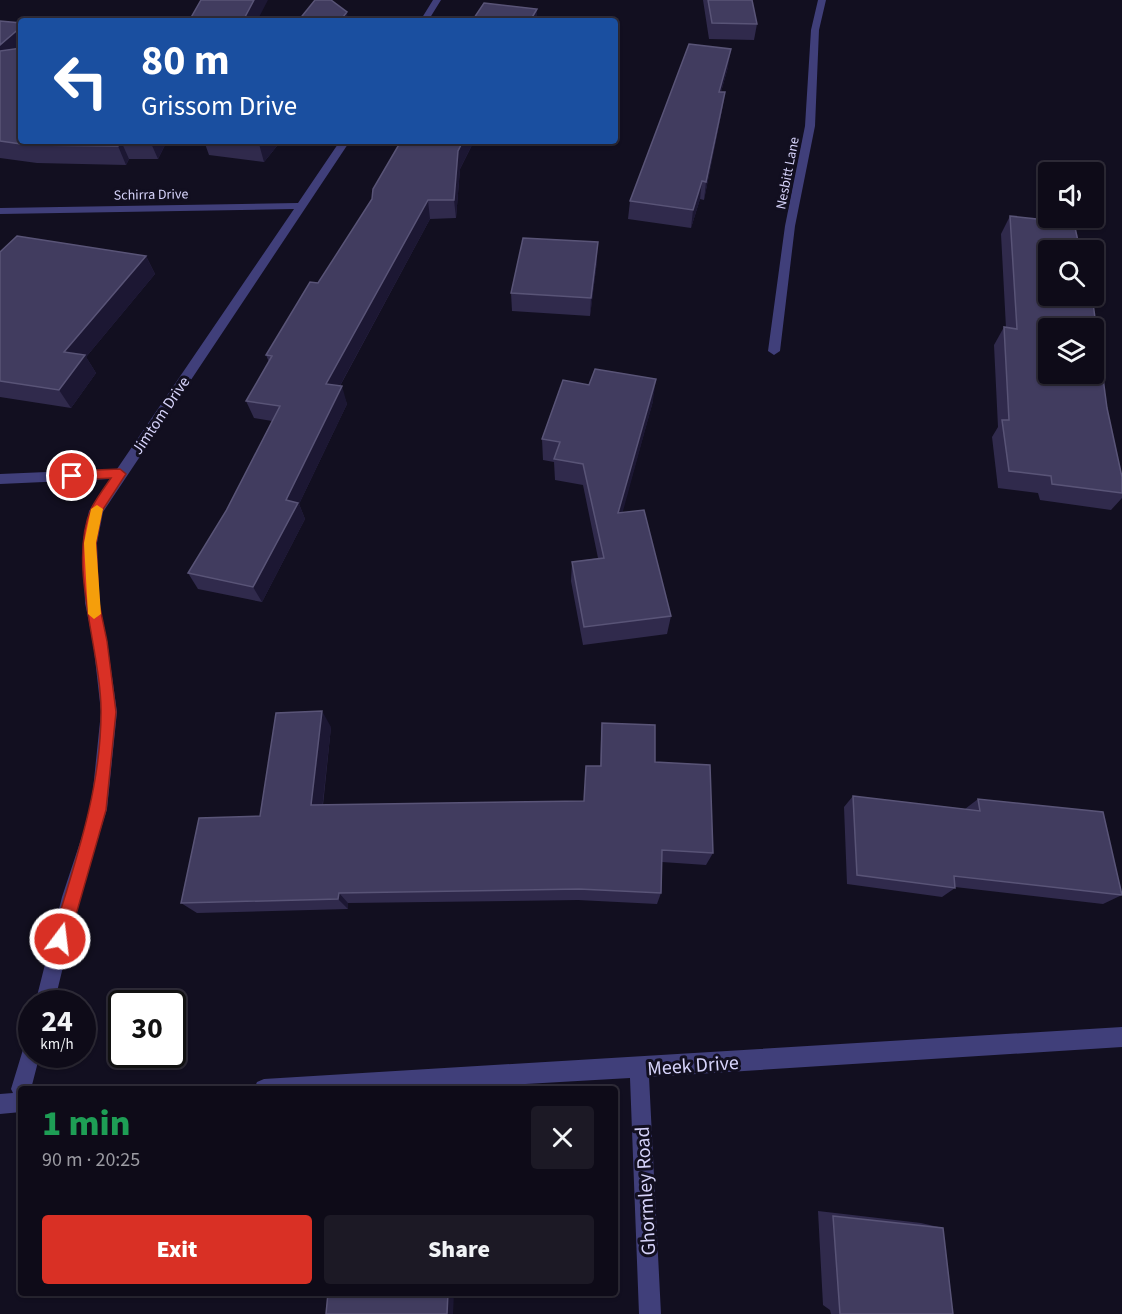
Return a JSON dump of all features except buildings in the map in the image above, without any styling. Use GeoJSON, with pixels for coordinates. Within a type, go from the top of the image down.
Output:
{"type":"FeatureCollection","features":[{"type":"Feature","properties":{"kind":"street"},"geometry":{"type":"LineString","coordinates":[[426,18],[437,0]]}},
{"type":"Feature","properties":{"kind":"street","name":"Nesbitt Lane"},"geometry":{"type":"LineString","coordinates":[[774,351],[790,226],[810,126],[815,30],[822,0]]}},
{"type":"Feature","properties":{"kind":"street","name":"Jimtom Drive"},"geometry":{"type":"LineString","coordinates":[[48,990],[71,897],[99,810],[108,712],[100,641],[92,603],[90,543],[96,511],[343,144]]}},
{"type":"Feature","properties":{"kind":"street","name":"Schirra Drive"},"geometry":{"type":"LineString","coordinates":[[0,210],[302,206]]}},
{"type":"Feature","properties":{"kind":"street"},"geometry":{"type":"LineString","coordinates":[[0,479],[120,474]]}},
{"type":"Feature","properties":{"kind":"street","name":"Meek Drive"},"geometry":{"type":"LineString","coordinates":[[318,1086],[1122,1037]]}},
{"type":"Feature","properties":{"kind":"street"},"geometry":{"type":"LineString","coordinates":[[20,1086],[26,1068]]}},
{"type":"Feature","properties":{"kind":"street","name":"Ghormley Road"},"geometry":{"type":"LineString","coordinates":[[639,1068],[650,1314]]}},
{"type":"Feature","properties":{"kind":"slow traffic"},"geometry":{"type":"LineString","coordinates":[[94,614],[90,543],[97,509]]}},
{"type":"Feature","properties":{"kind":"route"},"geometry":{"type":"LineString","coordinates":[[60,939],[99,810],[108,712],[100,641],[92,603],[90,543],[96,511],[120,474],[72,476]]}}]}
